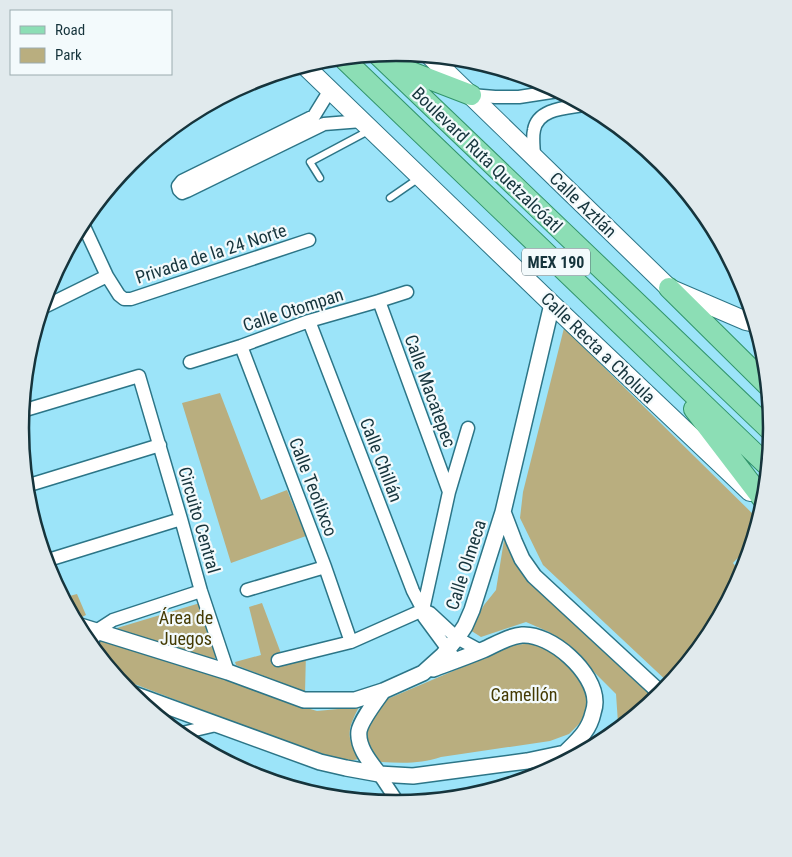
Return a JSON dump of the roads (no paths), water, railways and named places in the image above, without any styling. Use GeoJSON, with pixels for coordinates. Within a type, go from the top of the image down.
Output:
{"type":"FeatureCollection","features":[{"type":"Feature","properties":{"kind":"main road"},"geometry":{"type":"LineString","coordinates":[[388,61],[471,95]]}},
{"type":"Feature","properties":{"kind":"main road","name":"Boulevard Ruta Quetzalcóatl"},"geometry":{"type":"LineString","coordinates":[[384,62],[763,423]]}},
{"type":"Feature","properties":{"kind":"main road","name":"Calle Aztlán"},"geometry":{"type":"LineString","coordinates":[[438,63],[668,288],[748,322]]}},
{"type":"Feature","properties":{"kind":"main road","name":"Calle Recta a Cholula"},"geometry":{"type":"LineString","coordinates":[[349,64],[761,460]]}},
{"type":"Feature","properties":{"kind":"main road","name":"Calle Recta a Cholula"},"geometry":{"type":"LineString","coordinates":[[311,71],[552,304],[757,497]]}},
{"type":"Feature","properties":{"kind":"main road"},"geometry":{"type":"LineString","coordinates":[[668,288],[759,378]]}},
{"type":"Feature","properties":{"kind":"main road"},"geometry":{"type":"LineString","coordinates":[[657,360],[757,494]]}},
{"type":"Feature","properties":{"kind":"street"},"geometry":{"type":"LineString","coordinates":[[330,90],[314,116],[182,181],[178,186],[179,190],[182,193],[187,191],[324,124],[367,125]]}},
{"type":"Feature","properties":{"kind":"street"},"geometry":{"type":"LineString","coordinates":[[471,95],[520,97],[545,93]]}},
{"type":"Feature","properties":{"kind":"street"},"geometry":{"type":"LineString","coordinates":[[534,158],[534,129],[538,121],[553,110],[573,107]]}},
{"type":"Feature","properties":{"kind":"street"},"geometry":{"type":"LineString","coordinates":[[51,304],[108,276],[86,231]]}},
{"type":"Feature","properties":{"kind":"street","name":"Privada de la 24 Norte"},"geometry":{"type":"LineString","coordinates":[[108,276],[119,295],[131,299],[309,240]]}},
{"type":"Feature","properties":{"kind":"street","name":"Calle Otompan"},"geometry":{"type":"LineString","coordinates":[[190,362],[309,321],[407,292]]}},
{"type":"Feature","properties":{"kind":"street","name":"Calle Macatepec"},"geometry":{"type":"LineString","coordinates":[[378,302],[449,492]]}},
{"type":"Feature","properties":{"kind":"street","name":"Calle Olmeca"},"geometry":{"type":"LineString","coordinates":[[89,629],[228,672],[304,700],[355,700],[383,691],[423,673],[453,650],[472,610],[503,512],[552,304]]}},
{"type":"Feature","properties":{"kind":"street","name":"Calle Chillán"},"geometry":{"type":"LineString","coordinates":[[309,321],[413,591],[424,610],[430,613],[453,650],[481,651]]}},
{"type":"Feature","properties":{"kind":"street","name":"Calle Teotlixco"},"geometry":{"type":"LineString","coordinates":[[241,346],[325,567],[351,642]]}},
{"type":"Feature","properties":{"kind":"street","name":"Circuito Central"},"geometry":{"type":"LineString","coordinates":[[30,408],[140,376],[201,591],[228,672]]}},
{"type":"Feature","properties":{"kind":"street"},"geometry":{"type":"LineString","coordinates":[[278,660],[351,642],[424,610],[449,492],[468,428]]}},
{"type":"Feature","properties":{"kind":"street"},"geometry":{"type":"LineString","coordinates":[[33,484],[160,445]]}},
{"type":"Feature","properties":{"kind":"street"},"geometry":{"type":"LineString","coordinates":[[503,512],[522,558],[534,576],[655,689]]}},
{"type":"Feature","properties":{"kind":"street"},"geometry":{"type":"LineString","coordinates":[[53,559],[181,520]]}},
{"type":"Feature","properties":{"kind":"street"},"geometry":{"type":"LineString","coordinates":[[247,590],[325,567]]}},
{"type":"Feature","properties":{"kind":"street"},"geometry":{"type":"LineString","coordinates":[[94,637],[96,631],[113,620],[201,591]]}},
{"type":"Feature","properties":{"kind":"street"},"geometry":{"type":"LineString","coordinates":[[453,650],[481,651],[521,635],[542,639],[562,651],[583,671],[591,686],[596,702],[587,730],[565,753]]}},
{"type":"Feature","properties":{"kind":"street"},"geometry":{"type":"LineString","coordinates":[[383,691],[367,714],[359,731],[360,742],[366,756],[393,796]]}},
{"type":"Feature","properties":{"kind":"street"},"geometry":{"type":"LineString","coordinates":[[148,700],[320,762],[379,774],[413,776],[527,761],[569,753]]}},
{"type":"Feature","properties":{"kind":"street"},"geometry":{"type":"LineString","coordinates":[[188,732],[216,725]]}},
{"type":"Feature","properties":{"kind":"lane"},"geometry":{"type":"LineString","coordinates":[[320,178],[310,162],[367,125]]}},
{"type":"Feature","properties":{"kind":"lane"},"geometry":{"type":"LineString","coordinates":[[390,198],[420,177]]}},
{"type":"Feature","properties":{"kind":"park label","name":"Área de Juegos"},"geometry":{"type":"Point","coordinates":[186,628]}},
{"type":"Feature","properties":{"kind":"park label","name":"Camellón"},"geometry":{"type":"Point","coordinates":[524,695]}}]}
